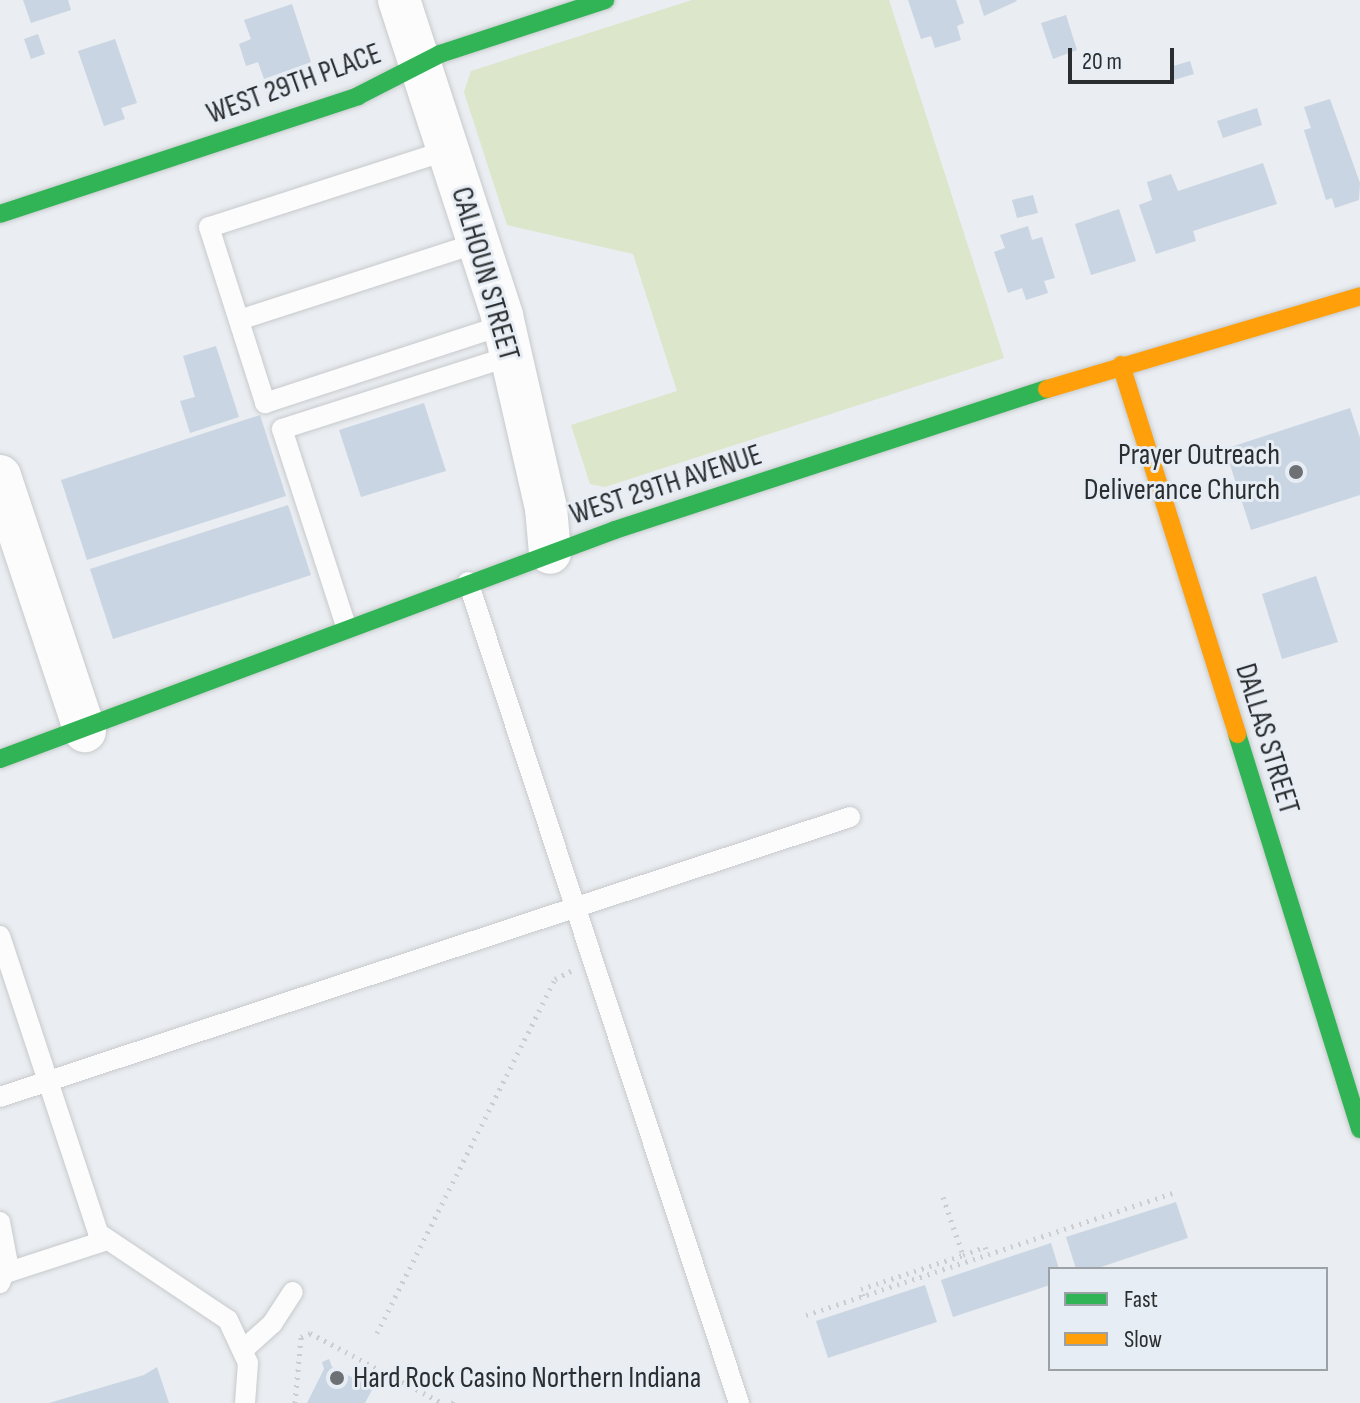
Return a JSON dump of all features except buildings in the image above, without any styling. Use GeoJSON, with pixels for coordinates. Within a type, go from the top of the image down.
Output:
{"type":"FeatureCollection","features":[{"type":"Feature","properties":{"kind":"street","name":"CALHOUN STREET"},"geometry":{"type":"LineString","coordinates":[[399,0],[480,242],[508,341],[546,508],[550,553]]}},
{"type":"Feature","properties":{"kind":"street","name":"WEST 29TH PLACE"},"geometry":{"type":"LineString","coordinates":[[0,214],[358,96],[460,46],[605,0]]}},
{"type":"Feature","properties":{"kind":"street","name":"WEST 29TH AVENUE"},"geometry":{"type":"LineString","coordinates":[[0,759],[85,731],[346,626],[550,553],[1121,365],[1360,296]]}},
{"type":"Feature","properties":{"kind":"street","name":"DALLAS STREET"},"geometry":{"type":"LineString","coordinates":[[1121,365],[1360,1129]]}},
{"type":"Feature","properties":{"kind":"street"},"geometry":{"type":"LineString","coordinates":[[0,476],[85,731]]}},
{"type":"Feature","properties":{"kind":"lane"},"geometry":{"type":"LineString","coordinates":[[346,626],[282,429],[265,403],[209,227],[448,150]]}},
{"type":"Feature","properties":{"kind":"lane"},"geometry":{"type":"LineString","coordinates":[[239,320],[480,242]]}},
{"type":"Feature","properties":{"kind":"lane"},"geometry":{"type":"LineString","coordinates":[[265,403],[508,341]]}},
{"type":"Feature","properties":{"kind":"lane"},"geometry":{"type":"LineString","coordinates":[[282,429],[508,341]]}},
{"type":"Feature","properties":{"kind":"lane"},"geometry":{"type":"LineString","coordinates":[[468,582],[739,1403]]}},
{"type":"Feature","properties":{"kind":"lane"},"geometry":{"type":"LineString","coordinates":[[0,1097],[850,817]]}},
{"type":"Feature","properties":{"kind":"lane"},"geometry":{"type":"LineString","coordinates":[[0,936],[95,1226],[104,1241],[222,1314],[244,1349],[249,1370],[245,1403]]}},
{"type":"Feature","properties":{"kind":"lane"},"geometry":{"type":"LineString","coordinates":[[0,1222],[3,1278],[104,1241]]}},
{"type":"Feature","properties":{"kind":"lane"},"geometry":{"type":"LineString","coordinates":[[244,1349],[272,1324],[293,1292]]}},
{"type":"Feature","properties":{"kind":"path"},"geometry":{"type":"LineString","coordinates":[[377,1333],[555,979],[572,971]]}},
{"type":"Feature","properties":{"kind":"path"},"geometry":{"type":"LineString","coordinates":[[806,1315],[1172,1193]]}},
{"type":"Feature","properties":{"kind":"path"},"geometry":{"type":"LineString","coordinates":[[943,1197],[963,1255]]}},
{"type":"Feature","properties":{"kind":"path"},"geometry":{"type":"LineString","coordinates":[[863,1296],[861,1289],[985,1247],[988,1254]]}},
{"type":"Feature","properties":{"kind":"path"},"geometry":{"type":"LineString","coordinates":[[295,1403],[301,1337],[310,1333],[442,1403]]}},
{"type":"Feature","properties":{"kind":"green space"},"geometry":{"type":"Polygon","coordinates":[[[692,0],[889,0],[1004,358],[605,487],[590,484],[571,425],[677,391],[633,254],[507,225],[464,92],[471,71],[692,0]]]}},
{"type":"Feature","properties":{"kind":"traffic: fast"},"geometry":{"type":"LineString","coordinates":[[0,214],[358,96],[440,54],[605,0]]}},
{"type":"Feature","properties":{"kind":"traffic: fast"},"geometry":{"type":"LineString","coordinates":[[0,759],[615,530],[1047,389]]}},
{"type":"Feature","properties":{"kind":"traffic: fast"},"geometry":{"type":"LineString","coordinates":[[1237,734],[1360,1129]]}},
{"type":"Feature","properties":{"kind":"traffic: slow"},"geometry":{"type":"LineString","coordinates":[[1047,389],[1360,296]]}},
{"type":"Feature","properties":{"kind":"traffic: slow"},"geometry":{"type":"LineString","coordinates":[[1121,365],[1237,734]]}},
{"type":"Feature","properties":{"kind":"place","name":"Prayer Outreach Deliverance Church"},"geometry":{"type":"Point","coordinates":[1296,472]}},
{"type":"Feature","properties":{"kind":"place","name":"Hard Rock Casino Northern Indiana"},"geometry":{"type":"Point","coordinates":[337,1378]}}]}
